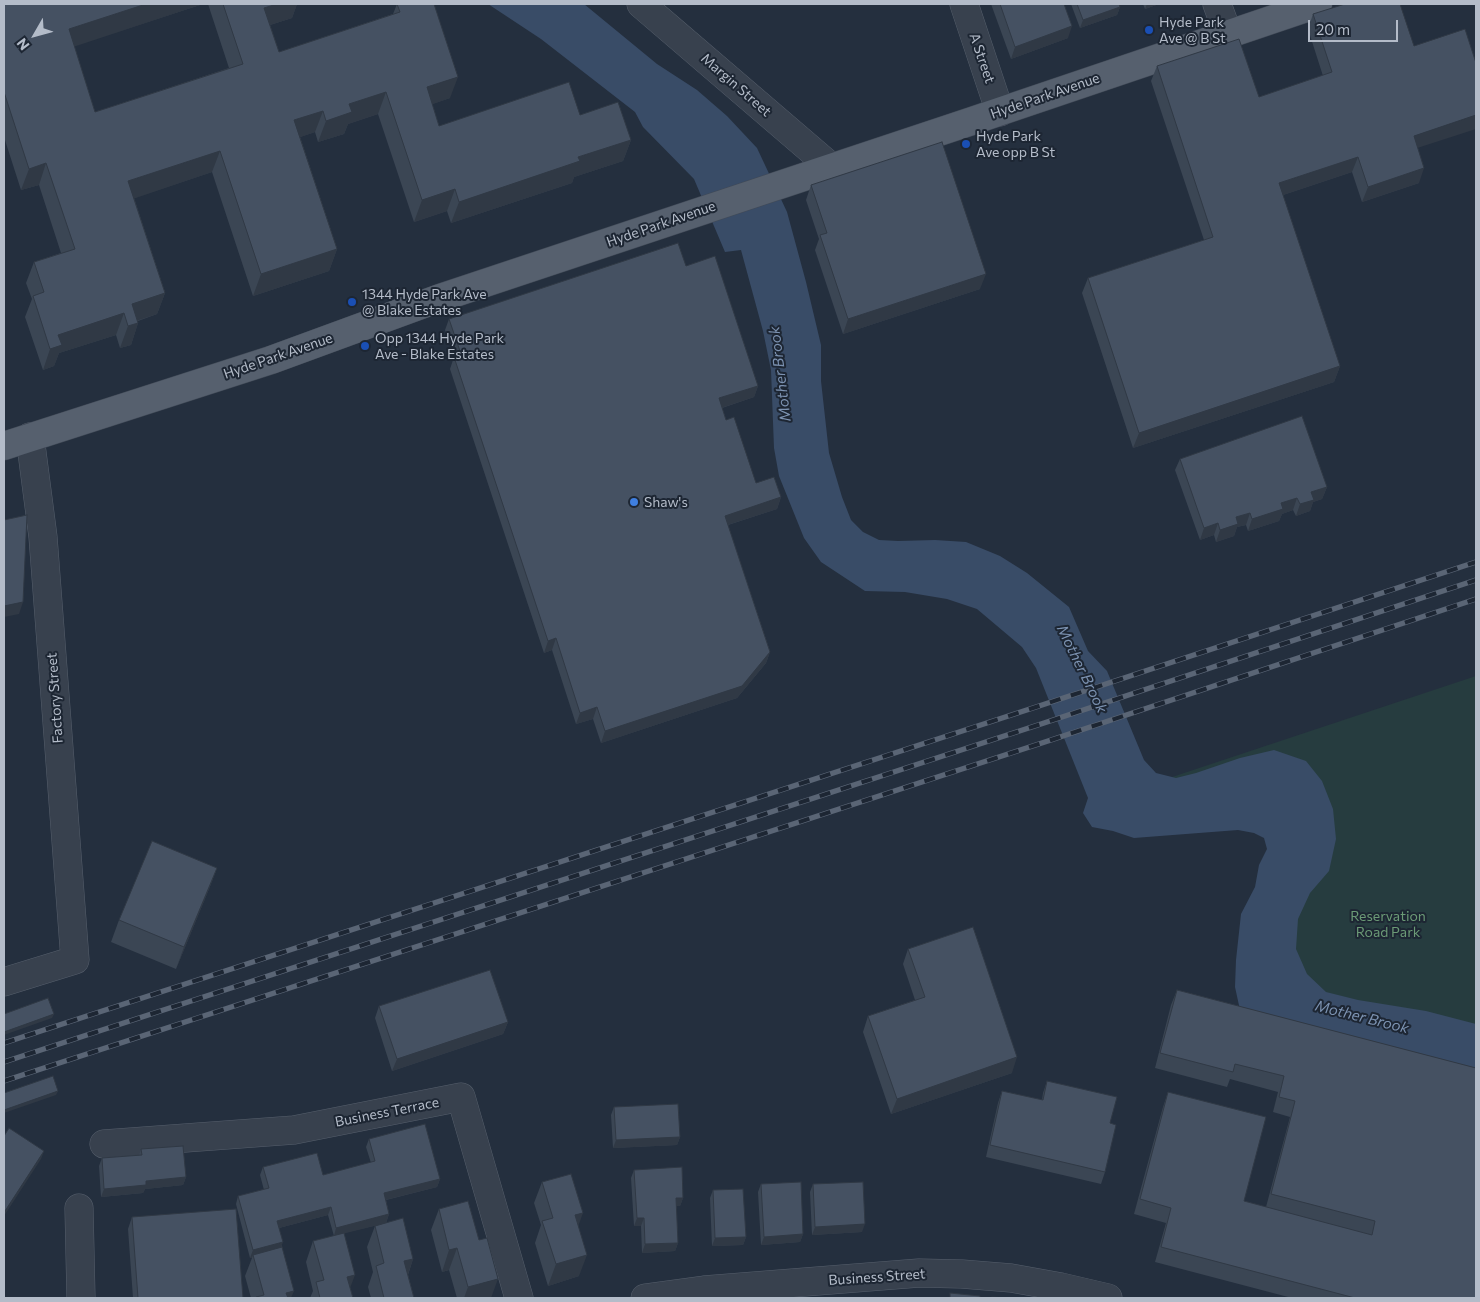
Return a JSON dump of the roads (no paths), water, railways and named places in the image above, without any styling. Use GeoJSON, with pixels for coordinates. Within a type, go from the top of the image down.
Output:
{"type":"FeatureCollection","features":[{"type":"Feature","properties":{"kind":"main road","name":"Hyde Park Avenue"},"geometry":{"type":"LineString","coordinates":[[4,446],[271,360],[440,298],[1318,4]]}},
{"type":"Feature","properties":{"kind":"street","name":"Margin Street"},"geometry":{"type":"LineString","coordinates":[[641,4],[832,167]]}},
{"type":"Feature","properties":{"kind":"street","name":"A Street"},"geometry":{"type":"LineString","coordinates":[[964,4],[1000,112]]}},
{"type":"Feature","properties":{"kind":"street"},"geometry":{"type":"LineString","coordinates":[[1217,4],[1228,34]]}},
{"type":"Feature","properties":{"kind":"street","name":"Factory Street"},"geometry":{"type":"LineString","coordinates":[[4,982],[75,960],[44,537],[30,438]]}},
{"type":"Feature","properties":{"kind":"street","name":"Business Terrace"},"geometry":{"type":"LineString","coordinates":[[104,1144],[294,1130],[461,1097],[519,1298]]}},
{"type":"Feature","properties":{"kind":"street"},"geometry":{"type":"LineString","coordinates":[[79,1208],[81,1298]]}},
{"type":"Feature","properties":{"kind":"street","name":"Business Street"},"geometry":{"type":"LineString","coordinates":[[645,1298],[704,1290],[927,1273],[1011,1278],[1108,1298]]}},
{"type":"Feature","properties":{"kind":"water","name":"Mother Brook"},"geometry":{"type":"Polygon","coordinates":[[[488,4],[584,4],[657,64],[697,90],[727,116],[757,148],[787,212],[806,282],[821,345],[821,381],[829,453],[851,520],[863,532],[879,540],[966,542],[1000,556],[1027,573],[1069,607],[1088,651],[1107,671],[1144,760],[1156,773],[1176,778],[1240,758],[1274,750],[1306,761],[1322,781],[1333,809],[1336,839],[1329,871],[1310,893],[1298,919],[1296,949],[1307,974],[1326,992],[1358,1000],[1426,1011],[1476,1024],[1476,1082],[1240,1010],[1235,987],[1241,914],[1255,887],[1259,865],[1267,849],[1264,838],[1254,833],[1238,830],[1134,838],[1092,827],[1083,813],[1088,798],[1036,668],[1022,647],[977,609],[947,599],[905,592],[865,591],[821,562],[804,538],[779,476],[774,448],[771,370],[763,331],[741,250],[725,252],[694,179],[643,127],[635,112],[541,39],[488,4]]]}},
{"type":"Feature","properties":{"kind":"railway"},"geometry":{"type":"LineString","coordinates":[[4,1043],[1476,562]]}},
{"type":"Feature","properties":{"kind":"railway"},"geometry":{"type":"LineString","coordinates":[[4,1062],[1476,580]]}},
{"type":"Feature","properties":{"kind":"railway"},"geometry":{"type":"LineString","coordinates":[[4,1081],[1051,740],[1476,599]]}},
{"type":"Feature","properties":{"kind":"place","name":"Hyde Park Ave @ B St"},"geometry":{"type":"Point","coordinates":[1149,30]}},
{"type":"Feature","properties":{"kind":"place","name":"Hyde Park Ave opp B St"},"geometry":{"type":"Point","coordinates":[966,144]}},
{"type":"Feature","properties":{"kind":"place","name":"1344 Hyde Park Ave @ Blake Estates"},"geometry":{"type":"Point","coordinates":[352,302]}},
{"type":"Feature","properties":{"kind":"place","name":"Opp 1344 Hyde Park Ave - Blake Estates"},"geometry":{"type":"Point","coordinates":[365,346]}},
{"type":"Feature","properties":{"kind":"place","name":"Shaw's"},"geometry":{"type":"Point","coordinates":[634,502]}},
{"type":"Feature","properties":{"kind":"park label","name":"Reservation Road Park"},"geometry":{"type":"Point","coordinates":[1388,924]}}]}
